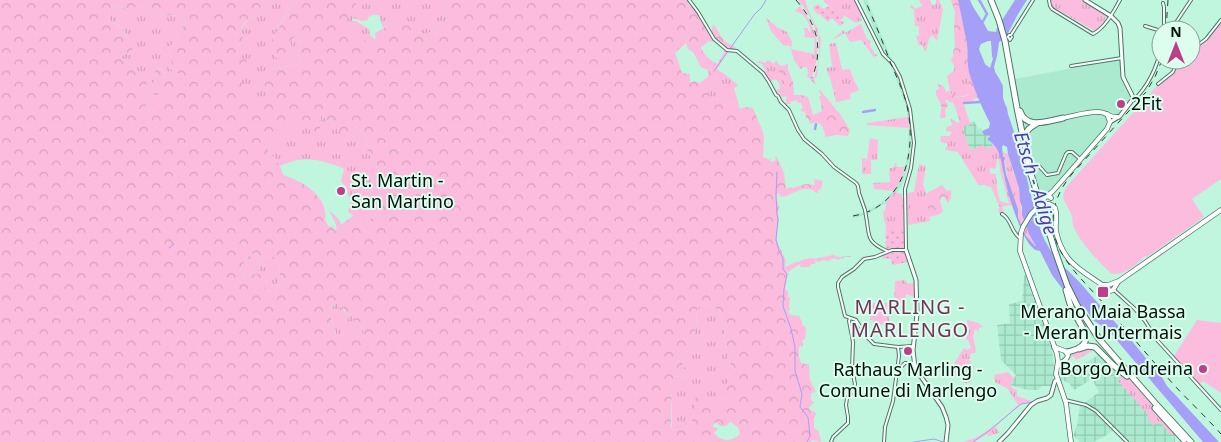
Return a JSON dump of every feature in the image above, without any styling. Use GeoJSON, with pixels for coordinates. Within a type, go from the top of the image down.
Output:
{"type":"FeatureCollection","features":[{"type":"Feature","properties":{"kind":"highway"},"geometry":{"type":"LineString","coordinates":[[990,0],[999,20],[1032,175],[1063,274],[1074,300],[1099,339],[1191,442]]}},
{"type":"Feature","properties":{"kind":"highway"},"geometry":{"type":"LineString","coordinates":[[990,0],[1004,41],[1010,84],[1025,158],[1044,226],[1073,310],[1086,334],[1083,344],[1065,353]]}},
{"type":"Feature","properties":{"kind":"highway"},"geometry":{"type":"LineString","coordinates":[[1012,82],[1022,117],[1027,122],[1039,123]]}},
{"type":"Feature","properties":{"kind":"highway"},"geometry":{"type":"LineString","coordinates":[[1024,144],[1025,136],[1031,126],[1063,118]]}},
{"type":"Feature","properties":{"kind":"highway"},"geometry":{"type":"LineString","coordinates":[[1066,290],[1074,308],[1091,333],[1186,442]]}},
{"type":"Feature","properties":{"kind":"highway"},"geometry":{"type":"LineString","coordinates":[[1065,353],[1086,346],[1093,347],[1099,350],[1127,376]]}},
{"type":"Feature","properties":{"kind":"main road"},"geometry":{"type":"LineString","coordinates":[[1063,118],[1096,112],[1104,112],[1111,117],[1118,117]]}},
{"type":"Feature","properties":{"kind":"main road"},"geometry":{"type":"LineString","coordinates":[[1107,114],[1110,122],[1107,129]]}},
{"type":"Feature","properties":{"kind":"main road"},"geometry":{"type":"LineString","coordinates":[[1071,442],[1065,400],[1056,374],[1057,357],[1022,256],[1020,249],[1021,235],[1023,227],[1031,214],[1048,203],[1053,191],[1118,117]]}},
{"type":"Feature","properties":{"kind":"main road"},"geometry":{"type":"LineString","coordinates":[[1048,203],[1057,212],[1056,230],[1062,249],[1067,256],[1080,271],[1102,285],[1111,287],[1221,210]]}},
{"type":"Feature","properties":{"kind":"main road"},"geometry":{"type":"LineString","coordinates":[[1054,347],[1065,353]]}},
{"type":"Feature","properties":{"kind":"main road"},"geometry":{"type":"LineString","coordinates":[[1057,357],[1065,353]]}},
{"type":"Feature","properties":{"kind":"main road"},"geometry":{"type":"LineString","coordinates":[[1057,368],[1062,361],[1066,360],[1065,353]]}},
{"type":"Feature","properties":{"kind":"main road"},"geometry":{"type":"LineString","coordinates":[[1057,357],[1062,361]]}},
{"type":"Feature","properties":{"kind":"street"},"geometry":{"type":"LineString","coordinates":[[689,0],[714,39],[727,50],[737,51],[763,73],[776,95],[789,110],[805,141],[822,154],[834,167],[856,183],[865,210],[868,236],[875,245],[888,252]]}},
{"type":"Feature","properties":{"kind":"street"},"geometry":{"type":"LineString","coordinates":[[856,0],[883,54],[893,64],[900,77],[911,111],[914,147],[910,174],[905,189],[906,250],[916,280],[917,314],[913,346],[914,364],[917,372],[942,406],[948,425],[946,442]]}},
{"type":"Feature","properties":{"kind":"street"},"geometry":{"type":"LineString","coordinates":[[1011,35],[1033,0]]}},
{"type":"Feature","properties":{"kind":"street"},"geometry":{"type":"LineString","coordinates":[[1049,0],[1052,9],[1093,34],[1111,16],[1120,0]]}},
{"type":"Feature","properties":{"kind":"street"},"geometry":{"type":"LineString","coordinates":[[1086,0],[1116,20],[1120,28],[1124,77],[1132,95],[1132,101]]}},
{"type":"Feature","properties":{"kind":"street"},"geometry":{"type":"LineString","coordinates":[[1178,20],[1191,0]]}},
{"type":"Feature","properties":{"kind":"street"},"geometry":{"type":"LineString","coordinates":[[1163,3],[1163,20]]}},
{"type":"Feature","properties":{"kind":"street"},"geometry":{"type":"LineString","coordinates":[[1201,43],[1220,21]]}},
{"type":"Feature","properties":{"kind":"street"},"geometry":{"type":"LineString","coordinates":[[1145,26],[1151,28]]}},
{"type":"Feature","properties":{"kind":"street"},"geometry":{"type":"LineString","coordinates":[[1071,66],[1122,58]]}},
{"type":"Feature","properties":{"kind":"street"},"geometry":{"type":"LineString","coordinates":[[1110,122],[1118,117],[1135,99],[1155,70]]}},
{"type":"Feature","properties":{"kind":"street"},"geometry":{"type":"LineString","coordinates":[[1158,84],[1174,70]]}},
{"type":"Feature","properties":{"kind":"street"},"geometry":{"type":"LineString","coordinates":[[1132,95],[1138,94]]}},
{"type":"Feature","properties":{"kind":"street"},"geometry":{"type":"LineString","coordinates":[[1039,166],[1048,175],[1056,174],[1060,170],[1068,152],[1072,152],[1080,159]]}},
{"type":"Feature","properties":{"kind":"street"},"geometry":{"type":"LineString","coordinates":[[1002,214],[1007,216],[1016,236],[1021,235]]}},
{"type":"Feature","properties":{"kind":"street"},"geometry":{"type":"LineString","coordinates":[[906,250],[888,252],[864,259],[856,268],[842,276],[838,282],[838,292],[844,315],[856,320],[874,344],[898,347],[913,346]]}},
{"type":"Feature","properties":{"kind":"street"},"geometry":{"type":"LineString","coordinates":[[1111,287],[1135,309],[1152,333],[1221,410]]}},
{"type":"Feature","properties":{"kind":"street"},"geometry":{"type":"LineString","coordinates":[[831,442],[833,437],[848,423],[847,398],[855,384],[852,369],[853,342],[850,318]]}},
{"type":"Feature","properties":{"kind":"street"},"geometry":{"type":"LineString","coordinates":[[884,442],[885,427],[893,401],[899,356],[898,347]]}},
{"type":"Feature","properties":{"kind":"street"},"geometry":{"type":"LineString","coordinates":[[897,367],[914,364]]}},
{"type":"Feature","properties":{"kind":"street"},"geometry":{"type":"LineString","coordinates":[[999,442],[1031,405],[1047,398],[1053,392],[1055,381],[1058,380]]}},
{"type":"Feature","properties":{"kind":"street"},"geometry":{"type":"LineString","coordinates":[[1065,400],[1086,405],[1096,411],[1127,442]]}},
{"type":"Feature","properties":{"kind":"shaded area"},"geometry":{"type":"Polygon","coordinates":[[[863,0],[867,0],[898,75],[909,108],[911,128],[910,155],[900,188],[887,202],[868,214],[853,218],[853,214],[862,213],[880,204],[894,190],[904,171],[908,152],[909,128],[907,109],[889,59],[874,29],[863,0]]]}},
{"type":"Feature","properties":{"kind":"shaded area"},"geometry":{"type":"Polygon","coordinates":[[[958,0],[970,0],[988,31],[996,32],[1015,0],[1027,0],[1006,37],[999,42],[994,67],[1003,86],[1003,98],[1042,235],[1056,259],[1083,286],[1131,340],[1167,386],[1219,442],[1203,442],[1108,330],[1093,320],[1079,302],[1061,287],[1052,275],[1040,251],[1034,249],[1028,243],[1011,203],[998,151],[988,140],[989,135],[984,135],[982,131],[989,128],[990,123],[978,98],[969,72],[967,44],[958,0]],[[992,41],[981,44],[979,49],[985,64],[990,68],[994,55],[994,45],[992,41]],[[1003,145],[1006,174],[1018,209],[1018,217],[1026,236],[1036,246],[1022,215],[1019,188],[1007,147],[1003,145]]]}},
{"type":"Feature","properties":{"kind":"shaded area"},"geometry":{"type":"Polygon","coordinates":[[[1121,59],[1122,76],[1131,100],[1041,199],[1032,173],[1014,79],[1121,59]]]}},
{"type":"Feature","properties":{"kind":"shaded area"},"geometry":{"type":"Polygon","coordinates":[[[974,121],[978,129],[981,128],[984,135],[989,135],[988,139],[993,143],[992,147],[985,148],[984,145],[970,150],[963,130],[964,126],[970,125],[974,121]]]}},
{"type":"Feature","properties":{"kind":"shaded area"},"geometry":{"type":"Polygon","coordinates":[[[1027,274],[1053,345],[1055,374],[1052,386],[1042,386],[1038,390],[1028,390],[1010,385],[1016,375],[1001,360],[997,325],[1010,323],[1009,304],[1022,301],[1024,276],[1027,274]]]}},
{"type":"Feature","properties":{"kind":"shaded area"},"geometry":{"type":"Polygon","coordinates":[[[1102,353],[1127,376],[1165,419],[1175,433],[1175,442],[1126,442],[1114,430],[1093,442],[1080,442],[1073,435],[1077,425],[1080,406],[1099,392],[1092,379],[1074,390],[1069,383],[1063,380],[1060,382],[1058,371],[1069,366],[1073,370],[1102,353]]]}},
{"type":"Feature","properties":{"kind":"green space"},"geometry":{"type":"Polygon","coordinates":[[[0,0],[268,0],[261,13],[250,18],[241,27],[243,38],[237,48],[238,57],[247,60],[246,68],[242,72],[242,82],[247,89],[243,94],[245,98],[263,105],[261,101],[270,94],[267,87],[263,84],[262,73],[268,69],[298,65],[301,38],[294,37],[290,41],[291,50],[280,59],[275,57],[272,40],[294,0],[356,0],[356,14],[348,16],[344,21],[357,36],[371,42],[376,42],[375,33],[395,22],[410,26],[412,31],[425,34],[446,27],[448,16],[440,0],[688,0],[688,4],[698,13],[713,39],[713,42],[709,41],[701,47],[707,57],[717,64],[726,49],[716,42],[712,33],[713,24],[723,39],[734,46],[737,51],[728,51],[717,69],[727,76],[717,76],[718,79],[706,90],[708,97],[735,104],[740,109],[745,107],[753,108],[763,132],[763,157],[768,160],[770,159],[771,162],[776,160],[776,156],[784,173],[786,189],[806,184],[815,185],[814,179],[823,181],[818,193],[814,192],[814,190],[803,189],[783,197],[779,193],[776,195],[779,220],[776,237],[786,261],[785,267],[788,274],[785,289],[788,291],[788,297],[790,298],[790,310],[788,311],[790,315],[799,316],[802,325],[806,329],[805,339],[802,341],[803,346],[799,347],[799,357],[801,363],[809,365],[810,380],[816,392],[811,393],[811,400],[814,402],[809,408],[813,412],[815,411],[814,428],[819,432],[821,442],[812,440],[811,442],[0,442],[0,0]],[[114,6],[110,10],[109,20],[119,26],[128,38],[134,53],[124,54],[121,58],[145,78],[147,85],[146,109],[149,111],[156,100],[160,100],[162,94],[154,95],[152,90],[156,77],[155,70],[162,68],[167,77],[175,79],[179,74],[169,68],[172,64],[168,46],[171,46],[186,22],[182,16],[153,14],[139,6],[129,9],[114,6]],[[686,43],[675,53],[682,73],[690,74],[690,83],[694,81],[700,83],[709,76],[708,70],[701,67],[686,43]],[[321,116],[319,137],[303,123],[291,127],[278,135],[268,150],[280,166],[283,175],[298,181],[313,191],[323,204],[325,220],[329,227],[332,226],[334,230],[337,229],[329,211],[336,216],[341,224],[353,216],[361,221],[373,219],[379,207],[371,187],[377,165],[366,148],[367,140],[364,134],[360,130],[358,131],[360,134],[358,138],[340,132],[333,123],[321,116]],[[256,252],[243,264],[240,274],[259,274],[264,280],[266,289],[274,293],[280,273],[276,259],[272,256],[265,257],[258,272],[255,272],[253,270],[261,258],[256,252]],[[338,302],[330,308],[334,314],[327,311],[329,313],[328,318],[331,318],[333,326],[329,325],[329,329],[333,327],[335,329],[336,337],[363,338],[365,336],[359,321],[354,321],[352,316],[343,307],[348,316],[347,322],[338,306],[338,302]],[[707,305],[697,308],[696,329],[681,368],[688,370],[688,378],[677,376],[672,381],[671,429],[680,430],[693,425],[696,394],[707,394],[715,412],[727,396],[727,378],[733,371],[726,351],[724,328],[719,310],[707,305]],[[716,422],[712,426],[718,429],[714,433],[720,438],[727,440],[740,434],[738,427],[730,422],[726,426],[720,426],[716,422]]]}},
{"type":"Feature","properties":{"kind":"green space"},"geometry":{"type":"Polygon","coordinates":[[[268,0],[294,0],[277,30],[285,54],[291,50],[290,41],[294,37],[301,38],[298,65],[268,69],[267,87],[270,94],[263,106],[245,98],[243,94],[240,58],[238,57],[237,48],[243,38],[241,28],[250,18],[261,13],[268,0]]]}},
{"type":"Feature","properties":{"kind":"green space"},"geometry":{"type":"Polygon","coordinates":[[[356,0],[440,0],[448,16],[446,27],[425,34],[412,31],[395,22],[383,28],[379,15],[373,15],[368,17],[368,20],[362,21],[353,18],[352,21],[356,21],[369,29],[370,35],[376,42],[366,41],[353,33],[343,20],[348,16],[356,14],[356,0]]]}},
{"type":"Feature","properties":{"kind":"green space"},"geometry":{"type":"Polygon","coordinates":[[[798,0],[805,0],[820,36],[821,41],[817,76],[814,80],[816,85],[807,76],[807,67],[800,69],[794,60],[790,46],[783,45],[771,31],[766,18],[787,32],[792,42],[791,49],[814,54],[815,38],[804,37],[804,28],[808,28],[809,32],[811,31],[808,21],[802,14],[795,11],[800,6],[814,31],[816,40],[817,57],[812,77],[814,78],[819,57],[818,37],[815,27],[798,0]]]}},
{"type":"Feature","properties":{"kind":"green space"},"geometry":{"type":"Polygon","coordinates":[[[824,0],[854,0],[862,15],[860,17],[862,20],[856,23],[829,6],[824,0]]]}},
{"type":"Feature","properties":{"kind":"green space"},"geometry":{"type":"Polygon","coordinates":[[[919,0],[930,0],[933,6],[936,0],[939,0],[943,9],[937,41],[931,36],[926,51],[922,45],[919,45],[916,36],[919,36],[919,26],[915,26],[914,9],[910,6],[912,5],[915,9],[922,6],[919,0]]]}},
{"type":"Feature","properties":{"kind":"green space"},"geometry":{"type":"Polygon","coordinates":[[[951,0],[958,0],[967,44],[969,71],[979,98],[963,102],[970,125],[964,126],[963,130],[954,133],[955,125],[960,122],[954,104],[945,100],[948,105],[945,110],[946,117],[940,118],[940,101],[936,95],[936,90],[939,89],[937,83],[944,87],[946,92],[950,90],[952,95],[958,98],[974,92],[964,71],[962,71],[961,65],[963,65],[959,53],[953,55],[955,48],[955,12],[951,0]]]}},
{"type":"Feature","properties":{"kind":"green space"},"geometry":{"type":"Polygon","coordinates":[[[1050,0],[1083,0],[1108,17],[1105,18],[1095,31],[1055,10],[1050,0]]]}},
{"type":"Feature","properties":{"kind":"green space"},"geometry":{"type":"Polygon","coordinates":[[[818,4],[824,9],[829,6],[844,15],[843,19],[840,19],[844,23],[840,26],[832,18],[828,22],[816,13],[813,7],[818,4]]]}},
{"type":"Feature","properties":{"kind":"green space"},"geometry":{"type":"Polygon","coordinates":[[[114,6],[128,9],[139,6],[153,14],[182,16],[186,22],[171,46],[168,46],[172,64],[169,68],[179,74],[175,79],[167,77],[162,68],[155,70],[154,95],[162,93],[160,100],[156,101],[149,111],[146,110],[147,85],[145,78],[121,58],[124,54],[134,53],[122,29],[109,20],[110,10],[114,6]]]}},
{"type":"Feature","properties":{"kind":"green space"},"geometry":{"type":"Polygon","coordinates":[[[1221,22],[1221,179],[1192,199],[1204,217],[1147,257],[1142,258],[1142,260],[1128,270],[1112,274],[1090,251],[1076,231],[1063,198],[1065,190],[1157,86],[1174,70],[1201,70],[1201,44],[1208,39],[1221,22]]]}},
{"type":"Feature","properties":{"kind":"green space"},"geometry":{"type":"Polygon","coordinates":[[[861,24],[867,39],[871,41],[870,45],[875,54],[878,55],[874,57],[861,40],[850,42],[845,33],[861,24]]]}},
{"type":"Feature","properties":{"kind":"green space"},"geometry":{"type":"Polygon","coordinates":[[[844,30],[845,33],[834,39],[844,30]]]}},
{"type":"Feature","properties":{"kind":"green space"},"geometry":{"type":"Polygon","coordinates":[[[836,43],[842,69],[850,69],[859,90],[850,94],[851,99],[836,102],[826,68],[832,67],[829,44],[836,43]]]}},
{"type":"Feature","properties":{"kind":"green space"},"geometry":{"type":"Polygon","coordinates":[[[960,53],[964,66],[962,65],[961,67],[962,71],[964,71],[974,93],[956,97],[952,96],[947,76],[954,70],[950,58],[952,59],[953,55],[960,53]]]}},
{"type":"Feature","properties":{"kind":"green space"},"geometry":{"type":"Polygon","coordinates":[[[768,60],[774,64],[786,85],[791,104],[786,104],[786,96],[781,97],[780,93],[777,94],[776,90],[780,89],[776,79],[769,82],[763,74],[766,70],[761,63],[756,63],[760,61],[765,63],[768,60]]]}},
{"type":"Feature","properties":{"kind":"green space"},"geometry":{"type":"Polygon","coordinates":[[[776,60],[782,66],[788,64],[794,95],[808,97],[813,115],[822,111],[819,97],[821,96],[820,90],[840,114],[850,130],[848,136],[825,137],[824,130],[820,124],[816,122],[810,124],[808,118],[806,118],[805,111],[802,112],[801,103],[796,100],[791,102],[788,97],[786,85],[774,64],[776,60]]]}},
{"type":"Feature","properties":{"kind":"green space"},"geometry":{"type":"Polygon","coordinates":[[[717,75],[727,76],[738,85],[734,88],[740,109],[735,104],[708,97],[706,90],[718,79],[717,75]]]}},
{"type":"Feature","properties":{"kind":"green space"},"geometry":{"type":"Polygon","coordinates":[[[321,115],[333,123],[341,132],[358,138],[358,131],[360,130],[367,140],[366,148],[377,165],[371,187],[379,207],[373,219],[361,221],[348,212],[351,202],[346,187],[341,181],[343,168],[326,162],[304,159],[280,166],[268,150],[278,135],[291,126],[303,122],[319,136],[321,115]]]}},
{"type":"Feature","properties":{"kind":"green space"},"geometry":{"type":"Polygon","coordinates":[[[908,117],[909,128],[867,125],[867,123],[908,117]]]}},
{"type":"Feature","properties":{"kind":"green space"},"geometry":{"type":"Polygon","coordinates":[[[951,119],[958,123],[955,125],[954,133],[963,130],[970,150],[983,145],[985,148],[992,147],[993,143],[1000,155],[1003,174],[1013,206],[1002,207],[1004,215],[1000,215],[998,210],[1000,208],[991,187],[986,185],[979,186],[958,152],[945,150],[948,144],[942,143],[940,140],[941,136],[950,136],[952,132],[946,131],[946,128],[952,125],[951,119]],[[997,159],[996,168],[990,168],[990,173],[996,174],[1000,201],[1009,204],[1000,170],[999,159],[997,159]]]}},
{"type":"Feature","properties":{"kind":"green space"},"geometry":{"type":"Polygon","coordinates":[[[870,138],[878,140],[877,160],[870,160],[871,174],[862,174],[862,158],[867,159],[870,138]]]}},
{"type":"Feature","properties":{"kind":"green space"},"geometry":{"type":"Polygon","coordinates":[[[1003,152],[1008,154],[1018,182],[1022,215],[1036,246],[1026,236],[1018,217],[1018,209],[1008,180],[1003,152]]]}},
{"type":"Feature","properties":{"kind":"green space"},"geometry":{"type":"Polygon","coordinates":[[[895,163],[897,167],[905,167],[894,191],[874,189],[873,183],[890,182],[889,168],[893,168],[895,163]]]}},
{"type":"Feature","properties":{"kind":"green space"},"geometry":{"type":"Polygon","coordinates":[[[919,164],[926,166],[923,185],[928,197],[923,197],[927,202],[930,221],[908,225],[906,195],[914,192],[919,164]]]}},
{"type":"Feature","properties":{"kind":"green space"},"geometry":{"type":"Polygon","coordinates":[[[942,185],[947,191],[951,190],[951,198],[948,203],[944,197],[941,197],[940,201],[943,211],[940,214],[929,217],[927,203],[924,203],[923,197],[927,197],[927,193],[942,185]]]}},
{"type":"Feature","properties":{"kind":"green space"},"geometry":{"type":"Polygon","coordinates":[[[895,192],[902,194],[902,198],[904,198],[905,230],[886,230],[883,210],[885,212],[886,202],[895,192]]]}},
{"type":"Feature","properties":{"kind":"green space"},"geometry":{"type":"Polygon","coordinates":[[[886,230],[905,231],[905,250],[909,262],[892,265],[891,259],[882,258],[887,250],[885,242],[887,240],[885,238],[886,230]]]}},
{"type":"Feature","properties":{"kind":"green space"},"geometry":{"type":"Polygon","coordinates":[[[256,252],[261,258],[253,270],[259,268],[265,257],[272,256],[278,263],[280,273],[274,293],[265,289],[259,274],[240,274],[241,267],[245,261],[256,252]]]}},
{"type":"Feature","properties":{"kind":"green space"},"geometry":{"type":"Polygon","coordinates":[[[833,255],[851,257],[817,262],[816,260],[815,264],[811,264],[809,267],[801,267],[800,264],[788,272],[785,267],[801,260],[833,255]]]}},
{"type":"Feature","properties":{"kind":"green space"},"geometry":{"type":"Polygon","coordinates":[[[905,280],[907,284],[914,283],[914,297],[906,294],[904,305],[895,303],[895,305],[889,305],[889,321],[886,321],[886,325],[873,323],[873,320],[870,320],[872,303],[894,303],[895,281],[905,280]]]}},
{"type":"Feature","properties":{"kind":"green space"},"geometry":{"type":"Polygon","coordinates":[[[338,302],[347,321],[348,316],[342,307],[352,316],[352,319],[359,321],[365,336],[363,338],[338,338],[336,337],[336,331],[329,329],[328,325],[333,325],[331,318],[328,318],[329,313],[327,311],[332,314],[330,309],[338,302]]]}},
{"type":"Feature","properties":{"kind":"green space"},"geometry":{"type":"Polygon","coordinates":[[[707,305],[719,310],[724,328],[726,351],[733,371],[727,378],[727,396],[715,413],[694,425],[680,430],[671,429],[672,381],[677,376],[688,378],[681,368],[696,329],[697,307],[707,305]]]}},
{"type":"Feature","properties":{"kind":"green space"},"geometry":{"type":"Polygon","coordinates":[[[967,320],[979,323],[983,328],[979,328],[978,334],[977,330],[974,330],[976,352],[969,356],[969,360],[972,362],[969,363],[971,366],[975,366],[967,370],[969,374],[966,371],[964,373],[971,378],[971,381],[964,383],[959,376],[948,377],[964,348],[967,350],[971,348],[966,339],[965,327],[967,327],[967,320]]]}},
{"type":"Feature","properties":{"kind":"green space","name":"Borgo Andreina"},"geometry":{"type":"Polygon","coordinates":[[[1197,320],[1221,323],[1221,393],[1203,381],[1199,385],[1174,356],[1197,320]]]}},
{"type":"Feature","properties":{"kind":"green space"},"geometry":{"type":"Polygon","coordinates":[[[1091,346],[1127,376],[1175,433],[1171,435],[1160,422],[1152,426],[1155,422],[1152,423],[1147,417],[1148,414],[1145,410],[1118,381],[1122,377],[1094,350],[1076,360],[1073,356],[1069,360],[1069,357],[1080,350],[1091,346]]]}},
{"type":"Feature","properties":{"kind":"green space"},"geometry":{"type":"Polygon","coordinates":[[[1008,372],[1013,378],[1016,375],[1010,385],[1013,389],[1017,390],[1017,396],[1037,401],[1023,404],[1011,412],[995,427],[999,433],[989,436],[987,434],[974,442],[962,442],[985,432],[1018,405],[1008,389],[995,382],[994,375],[1008,372]]]}},
{"type":"Feature","properties":{"kind":"waterway"},"geometry":{"type":"LineString","coordinates":[[714,71],[766,0]]}},
{"type":"Feature","properties":{"kind":"waterway"},"geometry":{"type":"LineString","coordinates":[[979,0],[987,14],[982,23]]}},
{"type":"Feature","properties":{"kind":"waterway","name":"Etsch - Adige"},"geometry":{"type":"LineString","coordinates":[[993,41],[994,56]]}},
{"type":"Feature","properties":{"kind":"waterway"},"geometry":{"type":"LineString","coordinates":[[964,103],[980,102]]}},
{"type":"Feature","properties":{"kind":"waterway"},"geometry":{"type":"LineString","coordinates":[[863,112],[875,110]]}},
{"type":"Feature","properties":{"kind":"waterway"},"geometry":{"type":"LineString","coordinates":[[815,129],[816,124]]}},
{"type":"Feature","properties":{"kind":"waterway"},"geometry":{"type":"LineString","coordinates":[[777,172],[778,219],[776,240],[783,258],[783,269],[787,274],[783,306],[795,347],[795,371],[802,394],[800,407],[808,417],[810,436],[807,442]]}},
{"type":"Feature","properties":{"kind":"waterway"},"geometry":{"type":"LineString","coordinates":[[169,248],[174,244]]}},
{"type":"Feature","properties":{"kind":"waterway"},"geometry":{"type":"LineString","coordinates":[[973,442],[1021,404],[1033,402]]}},
{"type":"Feature","properties":{"kind":"waterway"},"geometry":{"type":"LineString","coordinates":[[914,442],[934,439],[943,442]]}},
{"type":"Feature","properties":{"kind":"railway"},"geometry":{"type":"LineString","coordinates":[[796,0],[809,18],[818,46],[818,57],[812,78]]}},
{"type":"Feature","properties":{"kind":"railway"},"geometry":{"type":"LineString","coordinates":[[853,216],[871,211],[885,201],[896,189],[908,158],[910,141],[910,123],[904,95],[865,0]]}},
{"type":"Feature","properties":{"kind":"railway"},"geometry":{"type":"LineString","coordinates":[[1167,20],[1168,0]]}},
{"type":"Feature","properties":{"kind":"railway"},"geometry":{"type":"LineString","coordinates":[[1158,70],[1146,92],[1072,174],[1062,188],[1054,211],[1053,228],[1058,246],[1076,273],[1174,385],[1221,434]]}},
{"type":"Feature","properties":{"kind":"place","name":"2Fit"},"geometry":{"type":"Point","coordinates":[1121,104]}},
{"type":"Feature","properties":{"kind":"place","name":"St. Martin - San Martino"},"geometry":{"type":"Point","coordinates":[341,191]}},
{"type":"Feature","properties":{"kind":"place","name":"Merano Maia Bassa - Meran Untermais"},"geometry":{"type":"Point","coordinates":[1103,292]}},
{"type":"Feature","properties":{"kind":"place","name":"Rathaus Marling - Comune di Marlengo"},"geometry":{"type":"Point","coordinates":[908,351]}},
{"type":"Feature","properties":{"kind":"place","name":"Borgo Andreina"},"geometry":{"type":"Point","coordinates":[1203,369]}},
{"type":"Feature","properties":{"kind":"district","name":"MARLING - MARLENGO"},"geometry":{"type":"Point","coordinates":[910,318]}}]}
